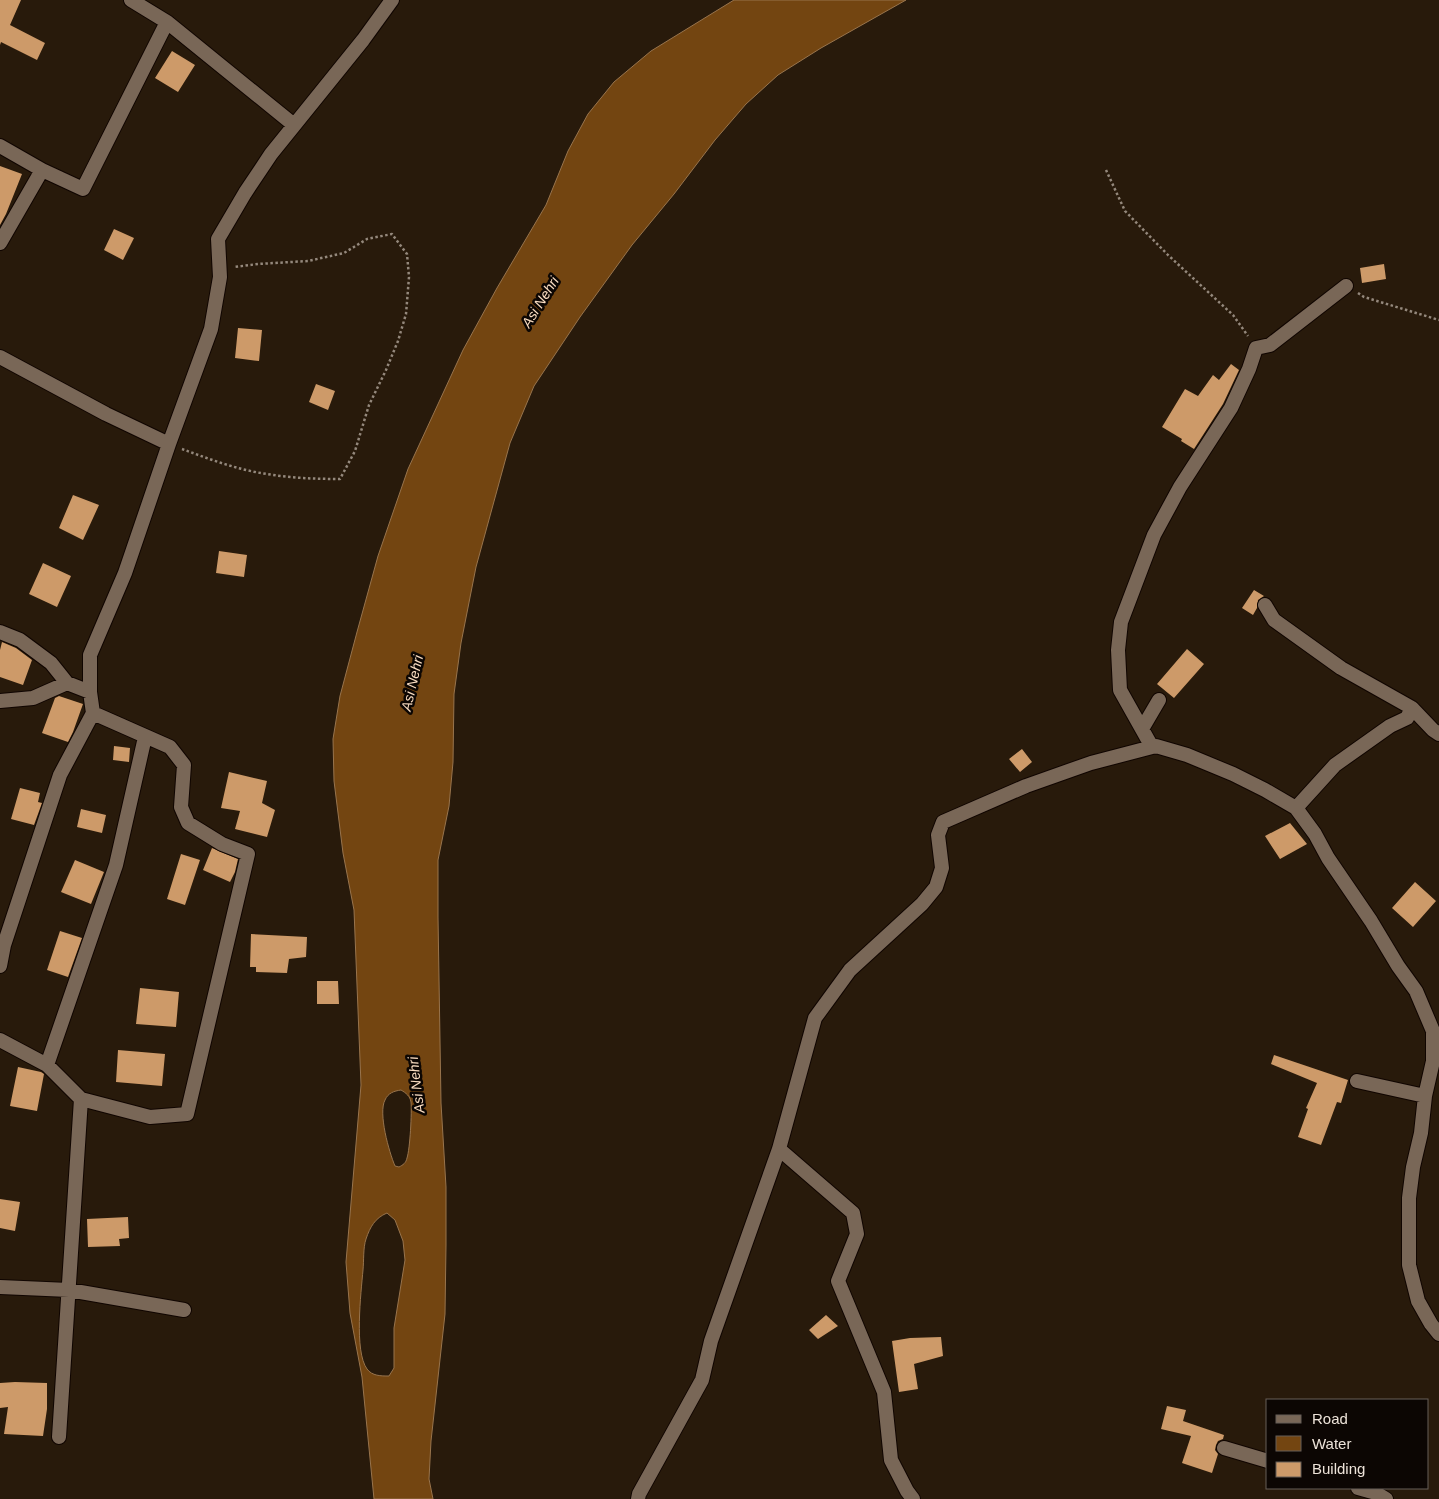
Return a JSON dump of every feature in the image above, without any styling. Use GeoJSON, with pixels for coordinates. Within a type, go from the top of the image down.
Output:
{"type":"FeatureCollection","features":[{"type":"Feature","properties":{"kind":"street"},"geometry":{"type":"LineString","coordinates":[[131,0],[167,22],[294,125]]}},
{"type":"Feature","properties":{"kind":"street"},"geometry":{"type":"LineString","coordinates":[[0,966],[4,945],[60,775],[93,713],[90,692],[90,655],[125,573],[211,329],[220,277],[218,239],[271,154],[363,40],[392,0]]}},
{"type":"Feature","properties":{"kind":"street"},"geometry":{"type":"LineString","coordinates":[[0,146],[42,170],[82,189],[167,22]]}},
{"type":"Feature","properties":{"kind":"street"},"geometry":{"type":"LineString","coordinates":[[0,243],[42,170]]}},
{"type":"Feature","properties":{"kind":"street"},"geometry":{"type":"LineString","coordinates":[[1152,747],[1120,690],[1118,650],[1121,622],[1154,535],[1180,487],[1231,408],[1249,369],[1256,348],[1270,345],[1346,286]]}},
{"type":"Feature","properties":{"kind":"street"},"geometry":{"type":"LineString","coordinates":[[0,357],[106,414],[169,444]]}},
{"type":"Feature","properties":{"kind":"street"},"geometry":{"type":"LineString","coordinates":[[1265,605],[1274,620],[1341,668],[1412,708],[1439,734]]}},
{"type":"Feature","properties":{"kind":"street"},"geometry":{"type":"LineString","coordinates":[[0,632],[20,640],[51,663],[67,683],[90,692]]}},
{"type":"Feature","properties":{"kind":"street"},"geometry":{"type":"LineString","coordinates":[[0,701],[33,698],[67,683]]}},
{"type":"Feature","properties":{"kind":"street"},"geometry":{"type":"LineString","coordinates":[[1142,729],[1159,700]]}},
{"type":"Feature","properties":{"kind":"street"},"geometry":{"type":"LineString","coordinates":[[1296,808],[1335,765],[1390,726],[1407,718],[1412,708]]}},
{"type":"Feature","properties":{"kind":"street"},"geometry":{"type":"LineString","coordinates":[[0,1040],[47,1065],[81,1099],[150,1117],[187,1114],[248,854],[222,844],[188,823],[181,807],[184,765],[170,747],[93,713]]}},
{"type":"Feature","properties":{"kind":"street"},"geometry":{"type":"LineString","coordinates":[[47,1065],[116,864],[145,737]]}},
{"type":"Feature","properties":{"kind":"street"},"geometry":{"type":"LineString","coordinates":[[638,1499],[702,1380],[711,1340],[780,1149],[815,1018],[850,970],[922,904],[936,887],[942,868],[938,835],[943,822],[1026,786],[1091,763],[1156,746],[1176,751],[1233,774],[1296,808],[1315,834],[1328,858],[1416,992],[1433,1030],[1433,1061],[1425,1096],[1409,1198],[1409,1265],[1418,1301],[1439,1334]]}},
{"type":"Feature","properties":{"kind":"street"},"geometry":{"type":"LineString","coordinates":[[1357,1081],[1425,1096]]}},
{"type":"Feature","properties":{"kind":"street"},"geometry":{"type":"LineString","coordinates":[[59,1437],[81,1099]]}},
{"type":"Feature","properties":{"kind":"street"},"geometry":{"type":"LineString","coordinates":[[780,1149],[853,1212],[856,1234],[838,1281],[884,1392],[891,1460],[913,1499]]}},
{"type":"Feature","properties":{"kind":"street"},"geometry":{"type":"LineString","coordinates":[[0,1287],[68,1290],[184,1310]]}},
{"type":"Feature","properties":{"kind":"street"},"geometry":{"type":"LineString","coordinates":[[1224,1448],[1266,1460]]}},
{"type":"Feature","properties":{"kind":"street"},"geometry":{"type":"LineString","coordinates":[[1362,1489],[1376,1493],[1386,1499]]}},
{"type":"Feature","properties":{"kind":"path"},"geometry":{"type":"LineString","coordinates":[[1106,170],[1125,210],[1168,255],[1233,315],[1256,348]]}},
{"type":"Feature","properties":{"kind":"path"},"geometry":{"type":"LineString","coordinates":[[169,444],[214,460],[265,474],[340,479],[355,451],[369,405],[398,341],[406,314],[409,277],[407,254],[392,234],[367,239],[344,253],[308,261],[258,264],[220,269]]}},
{"type":"Feature","properties":{"kind":"path"},"geometry":{"type":"LineString","coordinates":[[1346,286],[1364,297],[1439,320]]}},
{"type":"Feature","properties":{"kind":"water","name":"Asi Nehri"},"geometry":{"type":"Polygon","coordinates":[[[734,0],[906,0],[821,48],[778,75],[746,104],[632,245],[580,317],[534,386],[510,443],[476,567],[461,643],[454,694],[453,762],[449,806],[438,860],[441,1103],[446,1187],[446,1245],[445,1314],[431,1441],[429,1479],[433,1499],[374,1499],[362,1377],[350,1313],[346,1262],[361,1085],[354,910],[343,853],[334,781],[333,739],[340,696],[378,556],[408,469],[463,350],[546,205],[568,151],[588,114],[614,82],[651,51],[734,0]],[[401,1090],[388,1096],[383,1106],[385,1133],[395,1166],[399,1167],[407,1160],[411,1114],[410,1098],[401,1090]],[[387,1213],[379,1217],[374,1223],[365,1243],[360,1307],[359,1336],[363,1361],[369,1371],[380,1376],[389,1376],[394,1368],[394,1328],[405,1260],[403,1241],[395,1220],[387,1213]]]}},
{"type":"Feature","properties":{"kind":"building"},"geometry":{"type":"Polygon","coordinates":[[[0,0],[21,0],[10,25],[45,43],[37,60],[1,42],[0,45],[0,0]]]}},
{"type":"Feature","properties":{"kind":"building"},"geometry":{"type":"Polygon","coordinates":[[[172,51],[195,65],[178,92],[155,78],[172,51]]]}},
{"type":"Feature","properties":{"kind":"building"},"geometry":{"type":"Polygon","coordinates":[[[0,166],[22,174],[0,225],[0,166]]]}},
{"type":"Feature","properties":{"kind":"building"},"geometry":{"type":"Polygon","coordinates":[[[114,229],[134,238],[123,260],[104,250],[114,229]]]}},
{"type":"Feature","properties":{"kind":"building"},"geometry":{"type":"Polygon","coordinates":[[[1384,264],[1386,279],[1362,283],[1360,268],[1384,264]]]}},
{"type":"Feature","properties":{"kind":"building"},"geometry":{"type":"Polygon","coordinates":[[[238,328],[262,330],[259,361],[235,358],[238,328]]]}},
{"type":"Feature","properties":{"kind":"building"},"geometry":{"type":"Polygon","coordinates":[[[1231,364],[1239,370],[1223,404],[1194,449],[1162,427],[1185,389],[1198,396],[1213,375],[1219,380],[1231,364]]]}},
{"type":"Feature","properties":{"kind":"building"},"geometry":{"type":"Polygon","coordinates":[[[316,384],[335,391],[328,410],[309,402],[316,384]]]}},
{"type":"Feature","properties":{"kind":"building"},"geometry":{"type":"Polygon","coordinates":[[[73,495],[99,505],[83,540],[59,528],[73,495]]]}},
{"type":"Feature","properties":{"kind":"building"},"geometry":{"type":"Polygon","coordinates":[[[219,551],[247,555],[244,577],[216,573],[219,551]]]}},
{"type":"Feature","properties":{"kind":"building"},"geometry":{"type":"Polygon","coordinates":[[[43,563],[71,576],[57,607],[29,594],[43,563]]]}},
{"type":"Feature","properties":{"kind":"building"},"geometry":{"type":"Polygon","coordinates":[[[1254,590],[1264,596],[1258,600],[1257,608],[1253,615],[1242,608],[1254,590]]]}},
{"type":"Feature","properties":{"kind":"building"},"geometry":{"type":"Polygon","coordinates":[[[2,642],[16,648],[32,660],[23,685],[0,677],[0,650],[2,642]]]}},
{"type":"Feature","properties":{"kind":"building"},"geometry":{"type":"Polygon","coordinates":[[[1187,649],[1204,664],[1174,698],[1157,684],[1187,649]]]}},
{"type":"Feature","properties":{"kind":"building"},"geometry":{"type":"Polygon","coordinates":[[[59,696],[83,704],[68,742],[42,733],[55,698],[59,696]]]}},
{"type":"Feature","properties":{"kind":"building"},"geometry":{"type":"Polygon","coordinates":[[[114,746],[130,748],[129,762],[113,760],[114,746]]]}},
{"type":"Feature","properties":{"kind":"building"},"geometry":{"type":"Polygon","coordinates":[[[1022,749],[1032,762],[1020,772],[1009,759],[1022,749]]]}},
{"type":"Feature","properties":{"kind":"building"},"geometry":{"type":"Polygon","coordinates":[[[229,772],[267,781],[262,803],[275,810],[267,837],[235,829],[240,811],[221,808],[229,772]]]}},
{"type":"Feature","properties":{"kind":"building"},"geometry":{"type":"Polygon","coordinates":[[[20,788],[40,793],[38,802],[42,803],[34,825],[11,819],[20,788]]]}},
{"type":"Feature","properties":{"kind":"building"},"geometry":{"type":"Polygon","coordinates":[[[81,809],[106,815],[102,833],[77,827],[81,809]]]}},
{"type":"Feature","properties":{"kind":"building"},"geometry":{"type":"Polygon","coordinates":[[[1290,823],[1307,844],[1280,859],[1265,836],[1290,823]]]}},
{"type":"Feature","properties":{"kind":"building"},"geometry":{"type":"Polygon","coordinates":[[[212,848],[238,859],[230,882],[203,870],[212,848]]]}},
{"type":"Feature","properties":{"kind":"building"},"geometry":{"type":"Polygon","coordinates":[[[181,854],[200,860],[185,905],[167,899],[181,854]]]}},
{"type":"Feature","properties":{"kind":"building"},"geometry":{"type":"Polygon","coordinates":[[[75,860],[104,872],[91,904],[61,892],[75,860]]]}},
{"type":"Feature","properties":{"kind":"building"},"geometry":{"type":"Polygon","coordinates":[[[1415,882],[1436,901],[1413,927],[1392,908],[1415,882]]]}},
{"type":"Feature","properties":{"kind":"building"},"geometry":{"type":"Polygon","coordinates":[[[60,931],[82,938],[68,977],[47,970],[60,931]]]}},
{"type":"Feature","properties":{"kind":"building"},"geometry":{"type":"Polygon","coordinates":[[[251,934],[307,937],[306,957],[289,959],[287,973],[256,972],[256,967],[250,967],[251,934]]]}},
{"type":"Feature","properties":{"kind":"building"},"geometry":{"type":"Polygon","coordinates":[[[317,981],[338,981],[339,1004],[317,1004],[317,981]]]}},
{"type":"Feature","properties":{"kind":"building"},"geometry":{"type":"Polygon","coordinates":[[[140,988],[179,992],[176,1027],[136,1024],[140,988]]]}},
{"type":"Feature","properties":{"kind":"building"},"geometry":{"type":"Polygon","coordinates":[[[118,1050],[165,1054],[162,1086],[116,1082],[118,1050]]]}},
{"type":"Feature","properties":{"kind":"building"},"geometry":{"type":"Polygon","coordinates":[[[1274,1055],[1348,1080],[1341,1103],[1337,1102],[1321,1145],[1298,1137],[1308,1109],[1306,1108],[1317,1083],[1271,1064],[1274,1055]]]}},
{"type":"Feature","properties":{"kind":"building"},"geometry":{"type":"Polygon","coordinates":[[[18,1067],[44,1074],[37,1111],[10,1106],[18,1067]]]}},
{"type":"Feature","properties":{"kind":"building"},"geometry":{"type":"Polygon","coordinates":[[[0,1199],[20,1202],[15,1231],[0,1228],[0,1199]]]}},
{"type":"Feature","properties":{"kind":"building"},"geometry":{"type":"Polygon","coordinates":[[[128,1217],[129,1238],[119,1239],[120,1246],[88,1247],[87,1219],[128,1217]]]}},
{"type":"Feature","properties":{"kind":"building"},"geometry":{"type":"Polygon","coordinates":[[[826,1315],[838,1326],[818,1339],[809,1330],[826,1315]]]}},
{"type":"Feature","properties":{"kind":"building"},"geometry":{"type":"Polygon","coordinates":[[[941,1337],[943,1356],[914,1364],[918,1389],[899,1392],[892,1341],[910,1338],[941,1337]]]}},
{"type":"Feature","properties":{"kind":"building"},"geometry":{"type":"Polygon","coordinates":[[[0,1383],[47,1383],[47,1409],[43,1436],[4,1434],[8,1407],[0,1408],[0,1383]]]}},
{"type":"Feature","properties":{"kind":"building"},"geometry":{"type":"Polygon","coordinates":[[[1167,1406],[1186,1410],[1183,1421],[1224,1435],[1223,1439],[1218,1441],[1216,1445],[1215,1450],[1218,1454],[1212,1473],[1182,1463],[1191,1436],[1161,1429],[1167,1406]]]}}]}
